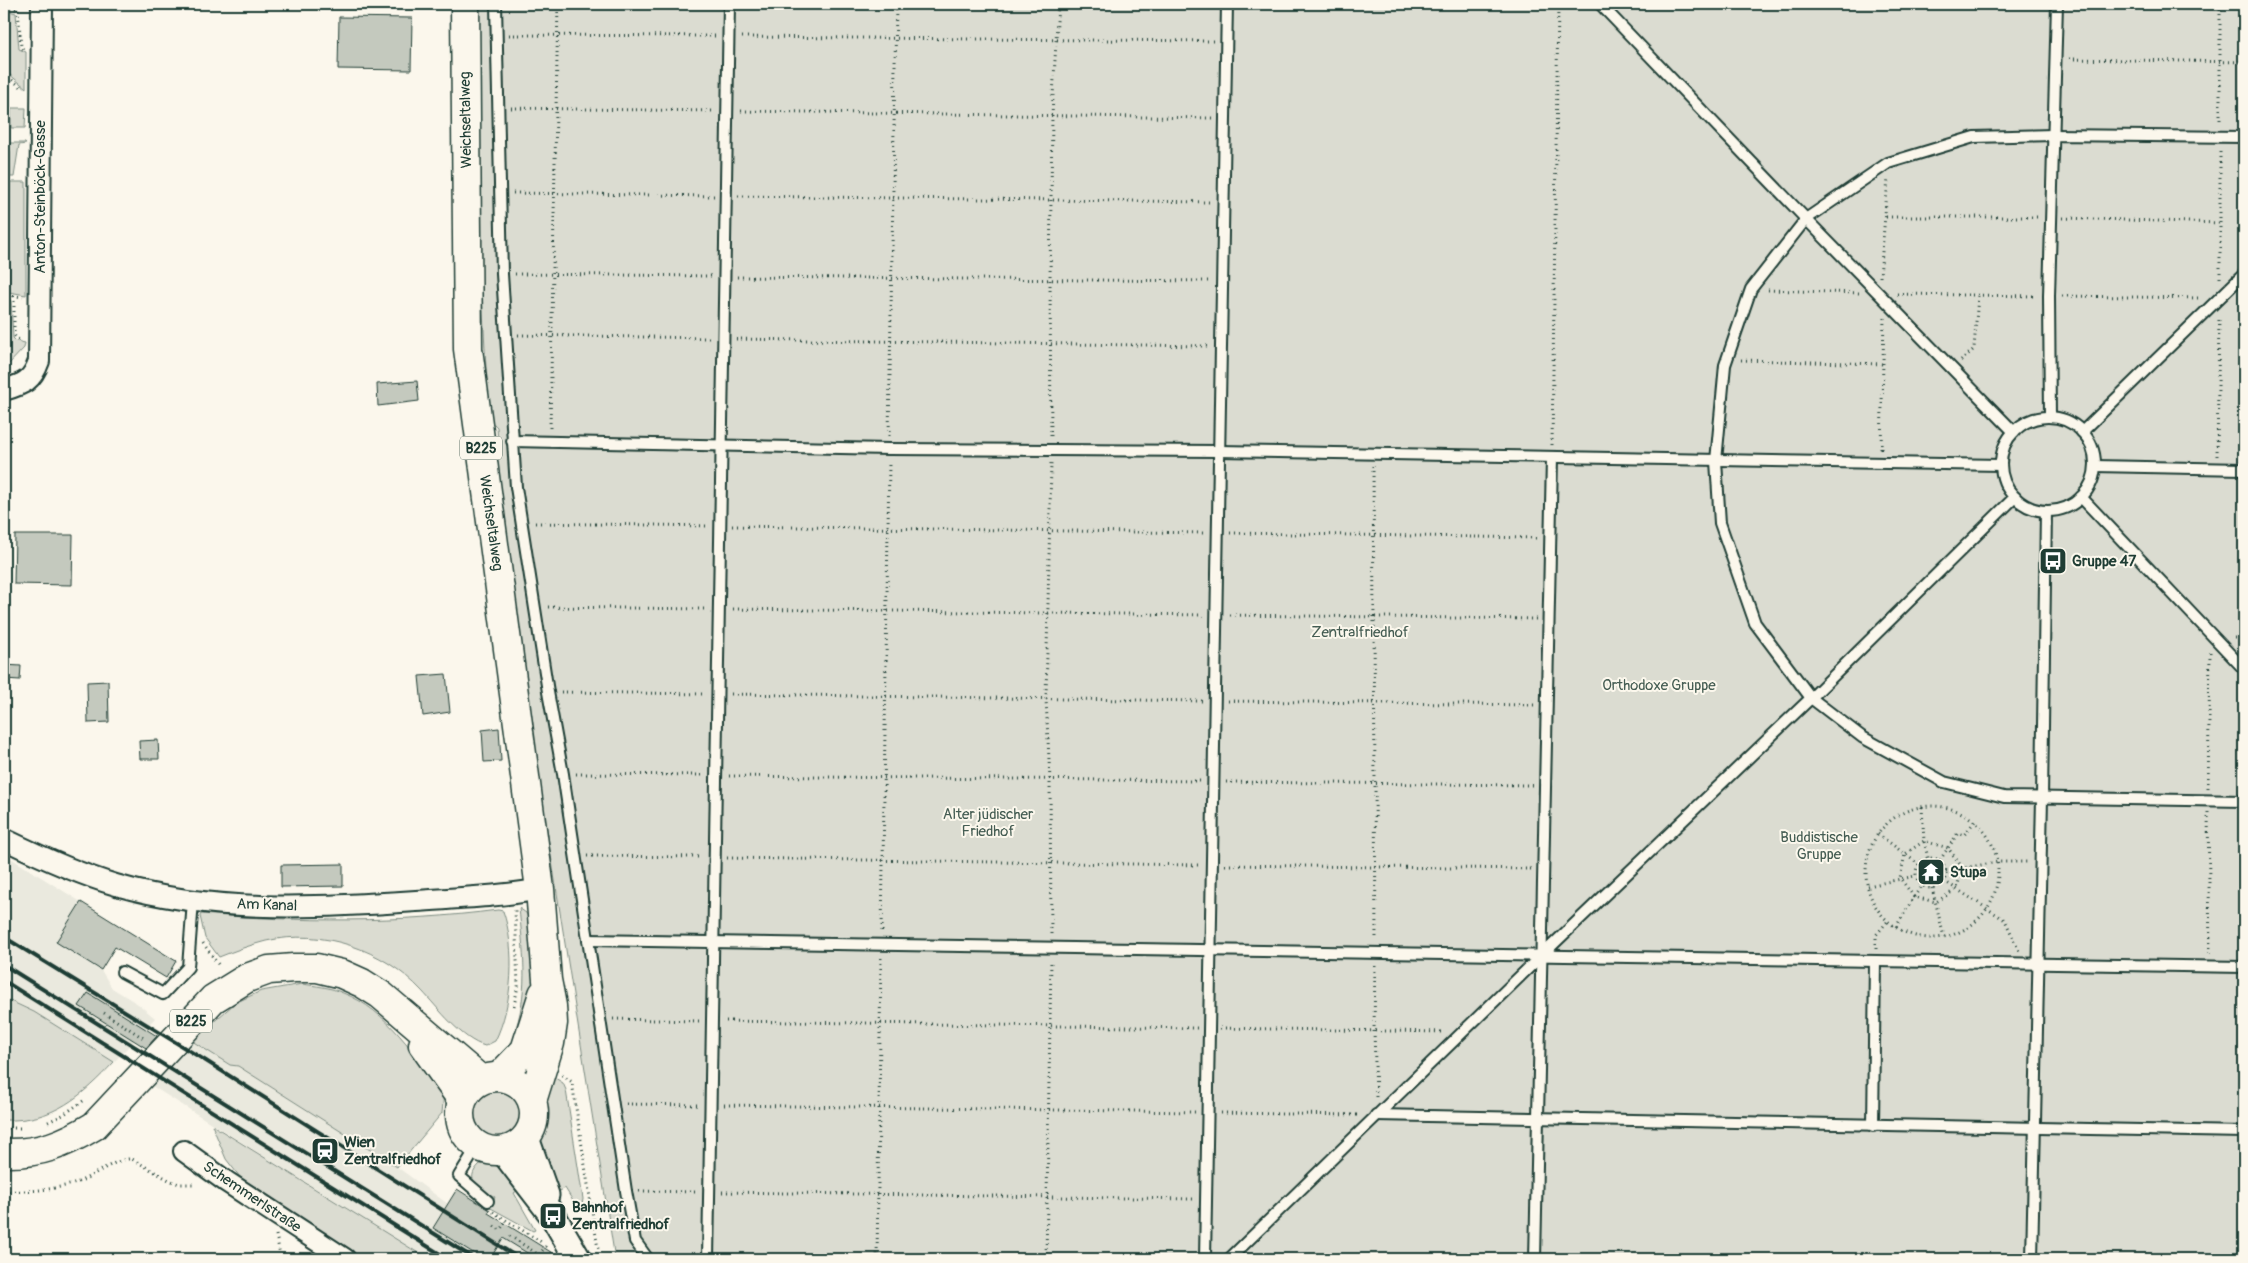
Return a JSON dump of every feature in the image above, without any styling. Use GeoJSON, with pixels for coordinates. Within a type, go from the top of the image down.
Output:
{"type":"FeatureCollection","features":[{"type":"Feature","properties":{"kind":"main road","name":"Weichseltalweg"},"geometry":{"type":"LineString","coordinates":[[465,4],[468,349],[527,892],[548,980],[553,1023],[545,1063],[532,1101],[534,1114],[532,1127],[515,1145]]}},
{"type":"Feature","properties":{"kind":"main road","name":"B225"},"geometry":{"type":"LineString","coordinates":[[4,1153],[47,1149],[70,1141],[94,1126],[213,999],[247,978],[269,970],[317,968],[342,974],[362,983],[382,995],[401,1013],[490,1078],[519,1084],[527,1091],[532,1101]]}},
{"type":"Feature","properties":{"kind":"main road","name":"Weichseltalweg"},"geometry":{"type":"LineString","coordinates":[[462,1100],[466,1092],[490,1078],[525,1050],[548,980]]}},
{"type":"Feature","properties":{"kind":"main road","name":"B225"},"geometry":{"type":"LineString","coordinates":[[401,1013],[462,1100]]}},
{"type":"Feature","properties":{"kind":"main road"},"geometry":{"type":"LineString","coordinates":[[462,1100],[459,1111],[461,1126],[469,1140],[477,1147],[485,1150],[515,1145]]}},
{"type":"Feature","properties":{"kind":"street","name":"Anton-Steinböck-Gasse"},"geometry":{"type":"LineString","coordinates":[[4,390],[24,384],[35,372],[39,361],[32,7]]}},
{"type":"Feature","properties":{"kind":"street","name":"Am Kanal"},"geometry":{"type":"LineString","coordinates":[[4,839],[32,853],[115,885],[192,901],[289,907],[388,903],[527,892]]}},
{"type":"Feature","properties":{"kind":"street"},"geometry":{"type":"LineString","coordinates":[[515,1145],[553,1216],[589,1256]]}},
{"type":"Feature","properties":{"kind":"street","name":"Schemmerlstraße"},"geometry":{"type":"LineString","coordinates":[[184,1151],[227,1182],[345,1259]]}},
{"type":"Feature","properties":{"kind":"lane"},"geometry":{"type":"LineString","coordinates":[[496,4],[502,274],[512,441],[522,523],[548,692],[563,774],[626,1190],[635,1242],[648,1259]]}},
{"type":"Feature","properties":{"kind":"lane"},"geometry":{"type":"LineString","coordinates":[[708,1259],[729,4]]}},
{"type":"Feature","properties":{"kind":"lane"},"geometry":{"type":"LineString","coordinates":[[1205,1259],[1227,4]]}},
{"type":"Feature","properties":{"kind":"lane"},"geometry":{"type":"LineString","coordinates":[[1600,4],[2014,432]]}},
{"type":"Feature","properties":{"kind":"lane"},"geometry":{"type":"LineString","coordinates":[[2050,417],[2049,296],[2057,4]]}},
{"type":"Feature","properties":{"kind":"lane"},"geometry":{"type":"LineString","coordinates":[[2244,137],[2052,134],[1974,137],[1888,163],[1806,219],[1751,289],[1725,364],[1716,461],[1720,523],[1756,624],[1811,698],[1862,737],[1944,782],[2004,796],[2244,801]]}},
{"type":"Feature","properties":{"kind":"lane"},"geometry":{"type":"LineString","coordinates":[[2082,432],[2244,274]]}},
{"type":"Feature","properties":{"kind":"lane"},"geometry":{"type":"LineString","coordinates":[[2050,417],[2073,424],[2082,432],[2094,454],[2095,466],[2093,478],[2081,497],[2065,508],[2046,511],[2029,507],[2015,498],[2005,482],[2001,465],[2004,447],[2014,432],[2031,421],[2050,417]]}},
{"type":"Feature","properties":{"kind":"lane"},"geometry":{"type":"LineString","coordinates":[[512,441],[889,449],[1219,452],[2001,465]]}},
{"type":"Feature","properties":{"kind":"lane"},"geometry":{"type":"LineString","coordinates":[[1535,1259],[1540,1119],[1552,458]]}},
{"type":"Feature","properties":{"kind":"lane"},"geometry":{"type":"LineString","coordinates":[[2095,466],[2244,468]]}},
{"type":"Feature","properties":{"kind":"lane"},"geometry":{"type":"LineString","coordinates":[[2081,497],[2244,669]]}},
{"type":"Feature","properties":{"kind":"lane"},"geometry":{"type":"LineString","coordinates":[[1228,1259],[1811,698],[2015,498]]}},
{"type":"Feature","properties":{"kind":"lane"},"geometry":{"type":"LineString","coordinates":[[2032,1259],[2041,863],[2046,511]]}},
{"type":"Feature","properties":{"kind":"lane"},"geometry":{"type":"LineString","coordinates":[[122,972],[162,994],[188,966],[192,901]]}},
{"type":"Feature","properties":{"kind":"lane"},"geometry":{"type":"LineString","coordinates":[[588,940],[1051,946],[2244,967]]}},
{"type":"Feature","properties":{"kind":"lane"},"geometry":{"type":"LineString","coordinates":[[1873,1126],[1875,961]]}},
{"type":"Feature","properties":{"kind":"lane"},"geometry":{"type":"LineString","coordinates":[[1376,1115],[2244,1132]]}},
{"type":"Feature","properties":{"kind":"lane"},"geometry":{"type":"LineString","coordinates":[[477,1147],[459,1176],[488,1201]]}},
{"type":"Feature","properties":{"kind":"path"},"geometry":{"type":"LineString","coordinates":[[550,441],[558,4]]}},
{"type":"Feature","properties":{"kind":"path"},"geometry":{"type":"LineString","coordinates":[[877,1259],[896,4]]}},
{"type":"Feature","properties":{"kind":"path"},"geometry":{"type":"LineString","coordinates":[[1046,1259],[1051,946],[1050,780],[1046,699],[1051,450],[1050,280],[1052,116],[1058,4]]}},
{"type":"Feature","properties":{"kind":"path"},"geometry":{"type":"LineString","coordinates":[[1552,458],[1558,4]]}},
{"type":"Feature","properties":{"kind":"path"},"geometry":{"type":"LineString","coordinates":[[10,8],[32,7]]}},
{"type":"Feature","properties":{"kind":"path"},"geometry":{"type":"LineString","coordinates":[[18,9],[21,47],[24,50],[29,50]]}},
{"type":"Feature","properties":{"kind":"path"},"geometry":{"type":"LineString","coordinates":[[496,34],[1226,41]]}},
{"type":"Feature","properties":{"kind":"path"},"geometry":{"type":"LineString","coordinates":[[2056,58],[2244,62]]}},
{"type":"Feature","properties":{"kind":"path"},"geometry":{"type":"LineString","coordinates":[[498,108],[1225,118]]}},
{"type":"Feature","properties":{"kind":"path"},"geometry":{"type":"LineString","coordinates":[[1881,463],[1882,297],[1888,163]]}},
{"type":"Feature","properties":{"kind":"path"},"geometry":{"type":"LineString","coordinates":[[500,194],[554,192],[1223,202]]}},
{"type":"Feature","properties":{"kind":"path"},"geometry":{"type":"LineString","coordinates":[[502,274],[1222,281]]}},
{"type":"Feature","properties":{"kind":"path"},"geometry":{"type":"LineString","coordinates":[[1751,289],[1882,297],[1978,295],[2220,298],[2216,468]]}},
{"type":"Feature","properties":{"kind":"path"},"geometry":{"type":"LineString","coordinates":[[8,295],[28,298]]}},
{"type":"Feature","properties":{"kind":"path"},"geometry":{"type":"LineString","coordinates":[[1953,370],[1974,349],[1978,295]]}},
{"type":"Feature","properties":{"kind":"path"},"geometry":{"type":"LineString","coordinates":[[505,335],[1221,346]]}},
{"type":"Feature","properties":{"kind":"path"},"geometry":{"type":"LineString","coordinates":[[1727,359],[1883,364]]}},
{"type":"Feature","properties":{"kind":"path"},"geometry":{"type":"LineString","coordinates":[[613,1104],[1376,1115],[1374,1030],[1377,867],[1373,455]]}},
{"type":"Feature","properties":{"kind":"path"},"geometry":{"type":"LineString","coordinates":[[522,523],[1550,538]]}},
{"type":"Feature","properties":{"kind":"path"},"geometry":{"type":"LineString","coordinates":[[535,606],[1549,619]]}},
{"type":"Feature","properties":{"kind":"path"},"geometry":{"type":"LineString","coordinates":[[548,692],[1547,705]]}},
{"type":"Feature","properties":{"kind":"path"},"geometry":{"type":"LineString","coordinates":[[563,774],[1546,786]]}},
{"type":"Feature","properties":{"kind":"path"},"geometry":{"type":"LineString","coordinates":[[1922,806],[1924,841],[1928,858]]}},
{"type":"Feature","properties":{"kind":"path"},"geometry":{"type":"LineString","coordinates":[[1922,806],[1940,806],[1959,811],[1975,821],[1986,832],[1994,846],[1998,862],[1995,894],[1987,908],[1976,922],[1961,931],[1944,937],[1927,938],[1911,934],[1896,927],[1879,911],[1868,886],[1866,868],[1870,850],[1878,834],[1898,816],[1922,806]]}},
{"type":"Feature","properties":{"kind":"path"},"geometry":{"type":"LineString","coordinates":[[1940,860],[1958,834],[1964,835],[1975,821]]}},
{"type":"Feature","properties":{"kind":"path"},"geometry":{"type":"LineString","coordinates":[[1878,834],[1918,864]]}},
{"type":"Feature","properties":{"kind":"path"},"geometry":{"type":"LineString","coordinates":[[1924,841],[1948,848],[1962,867],[1957,889],[1936,902],[1914,897],[1900,878],[1905,854],[1924,841]]}},
{"type":"Feature","properties":{"kind":"path"},"geometry":{"type":"LineString","coordinates":[[574,856],[1544,870]]}},
{"type":"Feature","properties":{"kind":"path"},"geometry":{"type":"LineString","coordinates":[[1928,858],[1940,860],[1946,870],[1944,881],[1932,888],[1922,886],[1916,876],[1918,864],[1928,858]]}},
{"type":"Feature","properties":{"kind":"path"},"geometry":{"type":"LineString","coordinates":[[1946,870],[1998,862],[2041,863]]}},
{"type":"Feature","properties":{"kind":"path"},"geometry":{"type":"LineString","coordinates":[[1868,886],[1916,876]]}},
{"type":"Feature","properties":{"kind":"path"},"geometry":{"type":"LineString","coordinates":[[1944,881],[2005,920],[2025,964]]}},
{"type":"Feature","properties":{"kind":"path"},"geometry":{"type":"LineString","coordinates":[[1896,927],[1922,886]]}},
{"type":"Feature","properties":{"kind":"path"},"geometry":{"type":"LineString","coordinates":[[1932,888],[1944,937]]}},
{"type":"Feature","properties":{"kind":"path"},"geometry":{"type":"LineString","coordinates":[[512,1014],[518,986],[527,892]]}},
{"type":"Feature","properties":{"kind":"path"},"geometry":{"type":"LineString","coordinates":[[1875,961],[1876,935],[1888,921]]}},
{"type":"Feature","properties":{"kind":"path"},"geometry":{"type":"LineString","coordinates":[[201,940],[220,967]]}},
{"type":"Feature","properties":{"kind":"path"},"geometry":{"type":"LineString","coordinates":[[214,971],[227,963]]}},
{"type":"Feature","properties":{"kind":"path"},"geometry":{"type":"LineString","coordinates":[[104,1013],[146,1039]]}},
{"type":"Feature","properties":{"kind":"path"},"geometry":{"type":"LineString","coordinates":[[600,1019],[1463,1032]]}},
{"type":"Feature","properties":{"kind":"path"},"geometry":{"type":"LineString","coordinates":[[140,1045],[152,1032]]}},
{"type":"Feature","properties":{"kind":"path"},"geometry":{"type":"LineString","coordinates":[[545,1063],[572,1082],[589,1256]]}},
{"type":"Feature","properties":{"kind":"path"},"geometry":{"type":"LineString","coordinates":[[46,1123],[63,1115],[89,1097]]}},
{"type":"Feature","properties":{"kind":"path"},"geometry":{"type":"LineString","coordinates":[[4,1128],[28,1128]]}},
{"type":"Feature","properties":{"kind":"path"},"geometry":{"type":"LineString","coordinates":[[4,1191],[26,1192],[74,1184],[92,1177],[125,1158],[132,1159],[179,1184],[227,1182]]}},
{"type":"Feature","properties":{"kind":"path"},"geometry":{"type":"LineString","coordinates":[[626,1190],[1207,1199]]}},
{"type":"Feature","properties":{"kind":"path"},"geometry":{"type":"LineString","coordinates":[[488,1201],[487,1208],[552,1251]]}},
{"type":"Feature","properties":{"kind":"path"},"geometry":{"type":"LineString","coordinates":[[494,1226],[500,1230],[507,1220]]}},
{"type":"Feature","properties":{"kind":"path"},"geometry":{"type":"LineString","coordinates":[[276,1234],[281,1259]]}},
{"type":"Feature","properties":{"kind":"path"},"geometry":{"type":"LineString","coordinates":[[510,1236],[539,1255],[545,1245]]}},
{"type":"Feature","properties":{"kind":"shaded area"},"geometry":{"type":"Polygon","coordinates":[[[4,854],[81,902],[56,942],[101,970],[112,988],[138,1004],[155,1018],[114,1062],[34,1012],[4,998],[4,854]]]}},
{"type":"Feature","properties":{"kind":"shaded area"},"geometry":{"type":"Polygon","coordinates":[[[192,1041],[230,1065],[238,1065],[397,1167],[448,1204],[537,1259],[428,1259],[152,1086],[192,1041]]]}},
{"type":"Feature","properties":{"kind":"green space","name":"Zentralfriedhof"},"geometry":{"type":"Polygon","coordinates":[[[475,4],[2244,4],[2244,1259],[615,1259],[499,527],[490,450],[496,449],[498,446],[497,427],[494,424],[489,425],[479,234],[475,4]]]}},
{"type":"Feature","properties":{"kind":"green space"},"geometry":{"type":"Polygon","coordinates":[[[9,11],[16,13],[19,49],[26,52],[26,88],[4,70],[4,17],[9,11]]]}},
{"type":"Feature","properties":{"kind":"green space"},"geometry":{"type":"Polygon","coordinates":[[[11,108],[26,108],[25,128],[11,128],[11,108]]]}},
{"type":"Feature","properties":{"kind":"green space"},"geometry":{"type":"Polygon","coordinates":[[[4,143],[26,144],[19,145],[14,177],[10,177],[10,151],[4,150],[4,143]]]}},
{"type":"Feature","properties":{"kind":"green space"},"geometry":{"type":"Polygon","coordinates":[[[10,182],[26,182],[26,295],[9,292],[10,182]]]}},
{"type":"Feature","properties":{"kind":"green space"},"geometry":{"type":"Polygon","coordinates":[[[7,297],[11,301],[13,338],[16,341],[25,343],[24,348],[7,366],[4,366],[4,301],[7,297]]]}},
{"type":"Feature","properties":{"kind":"green space"},"geometry":{"type":"Polygon","coordinates":[[[519,908],[526,913],[531,922],[534,995],[518,1033],[516,1028],[523,998],[524,983],[519,908]]]}},
{"type":"Feature","properties":{"kind":"green space"},"geometry":{"type":"Polygon","coordinates":[[[503,911],[507,926],[510,942],[511,976],[506,1011],[501,1027],[495,1041],[485,1046],[476,1043],[459,1030],[406,976],[370,953],[350,945],[309,937],[266,941],[219,957],[205,938],[200,916],[201,914],[276,919],[350,920],[424,917],[503,911]]]}},
{"type":"Feature","properties":{"kind":"green space"},"geometry":{"type":"Polygon","coordinates":[[[302,984],[338,991],[374,1011],[412,1050],[444,1093],[442,1113],[397,1167],[238,1066],[230,1065],[192,1041],[235,1003],[261,991],[302,984]]]}},
{"type":"Feature","properties":{"kind":"green space"},"geometry":{"type":"Polygon","coordinates":[[[4,998],[34,1012],[114,1062],[78,1096],[52,1111],[37,1117],[4,1120],[4,998]]]}},
{"type":"Feature","properties":{"kind":"green space"},"geometry":{"type":"Polygon","coordinates":[[[549,1074],[563,1083],[566,1090],[583,1199],[582,1205],[579,1207],[576,1206],[565,1188],[560,1191],[548,1176],[537,1145],[544,1120],[543,1098],[549,1074]]]}},
{"type":"Feature","properties":{"kind":"green space"},"geometry":{"type":"Polygon","coordinates":[[[490,1087],[502,1087],[517,1095],[525,1110],[525,1122],[517,1137],[502,1145],[490,1145],[475,1137],[467,1122],[467,1110],[475,1095],[490,1087]]]}},
{"type":"Feature","properties":{"kind":"green space"},"geometry":{"type":"Polygon","coordinates":[[[212,1125],[428,1259],[360,1259],[240,1177],[226,1159],[212,1125]]]}},
{"type":"Feature","properties":{"kind":"green space"},"geometry":{"type":"Polygon","coordinates":[[[480,1164],[495,1165],[507,1173],[518,1190],[514,1193],[535,1230],[533,1231],[489,1207],[495,1197],[479,1188],[473,1180],[475,1170],[480,1164]]]}},
{"type":"Feature","properties":{"kind":"building"},"geometry":{"type":"Polygon","coordinates":[[[339,17],[412,18],[411,70],[338,69],[339,17]]]}},
{"type":"Feature","properties":{"kind":"building"},"geometry":{"type":"Polygon","coordinates":[[[417,381],[419,401],[378,406],[377,384],[417,381]]]}},
{"type":"Feature","properties":{"kind":"building"},"geometry":{"type":"Polygon","coordinates":[[[15,535],[73,535],[72,585],[14,584],[15,535]]]}},
{"type":"Feature","properties":{"kind":"building"},"geometry":{"type":"Polygon","coordinates":[[[4,665],[21,666],[20,680],[4,679],[4,665]]]}},
{"type":"Feature","properties":{"kind":"building"},"geometry":{"type":"Polygon","coordinates":[[[446,674],[450,712],[423,716],[419,676],[446,674]]]}},
{"type":"Feature","properties":{"kind":"building"},"geometry":{"type":"Polygon","coordinates":[[[108,681],[109,722],[88,723],[87,682],[108,681]]]}},
{"type":"Feature","properties":{"kind":"building"},"geometry":{"type":"Polygon","coordinates":[[[499,728],[501,761],[484,762],[482,730],[499,728]]]}},
{"type":"Feature","properties":{"kind":"building"},"geometry":{"type":"Polygon","coordinates":[[[158,740],[159,759],[140,759],[139,741],[158,740]]]}},
{"type":"Feature","properties":{"kind":"building"},"geometry":{"type":"Polygon","coordinates":[[[343,864],[343,886],[281,887],[281,865],[343,864]]]}},
{"type":"Feature","properties":{"kind":"building"},"geometry":{"type":"Polygon","coordinates":[[[81,902],[176,961],[166,978],[115,947],[101,970],[56,942],[81,902]]]}},
{"type":"Feature","properties":{"kind":"building"},"geometry":{"type":"Polygon","coordinates":[[[88,993],[157,1036],[146,1048],[79,1006],[88,993]]]}},
{"type":"Feature","properties":{"kind":"building"},"geometry":{"type":"Polygon","coordinates":[[[457,1189],[490,1210],[488,1213],[562,1259],[537,1259],[503,1238],[490,1259],[483,1259],[433,1228],[457,1189]]]}},
{"type":"Feature","properties":{"kind":"railway"},"geometry":{"type":"LineString","coordinates":[[4,937],[206,1061],[520,1259]]}},
{"type":"Feature","properties":{"kind":"railway"},"geometry":{"type":"LineString","coordinates":[[4,965],[475,1259]]}},
{"type":"Feature","properties":{"kind":"railway"},"geometry":{"type":"LineString","coordinates":[[4,981],[448,1259]]}},
{"type":"Feature","properties":{"kind":"place","name":"Gruppe 47"},"geometry":{"type":"Point","coordinates":[2053,561]}},
{"type":"Feature","properties":{"kind":"place","name":"Stupa"},"geometry":{"type":"Point","coordinates":[1931,872]}},
{"type":"Feature","properties":{"kind":"place","name":"Wien Zentralfriedhof"},"geometry":{"type":"Point","coordinates":[325,1151]}},
{"type":"Feature","properties":{"kind":"place","name":"Bahnhof Zentralfriedhof"},"geometry":{"type":"Point","coordinates":[553,1216]}},
{"type":"Feature","properties":{"kind":"park label","name":"Orthodoxe Gruppe"},"geometry":{"type":"Point","coordinates":[1659,685]}},
{"type":"Feature","properties":{"kind":"park label","name":"Alter jüdischer Friedhof"},"geometry":{"type":"Point","coordinates":[988,822]}},
{"type":"Feature","properties":{"kind":"park label","name":"Buddistische Gruppe"},"geometry":{"type":"Point","coordinates":[1819,846]}}]}
